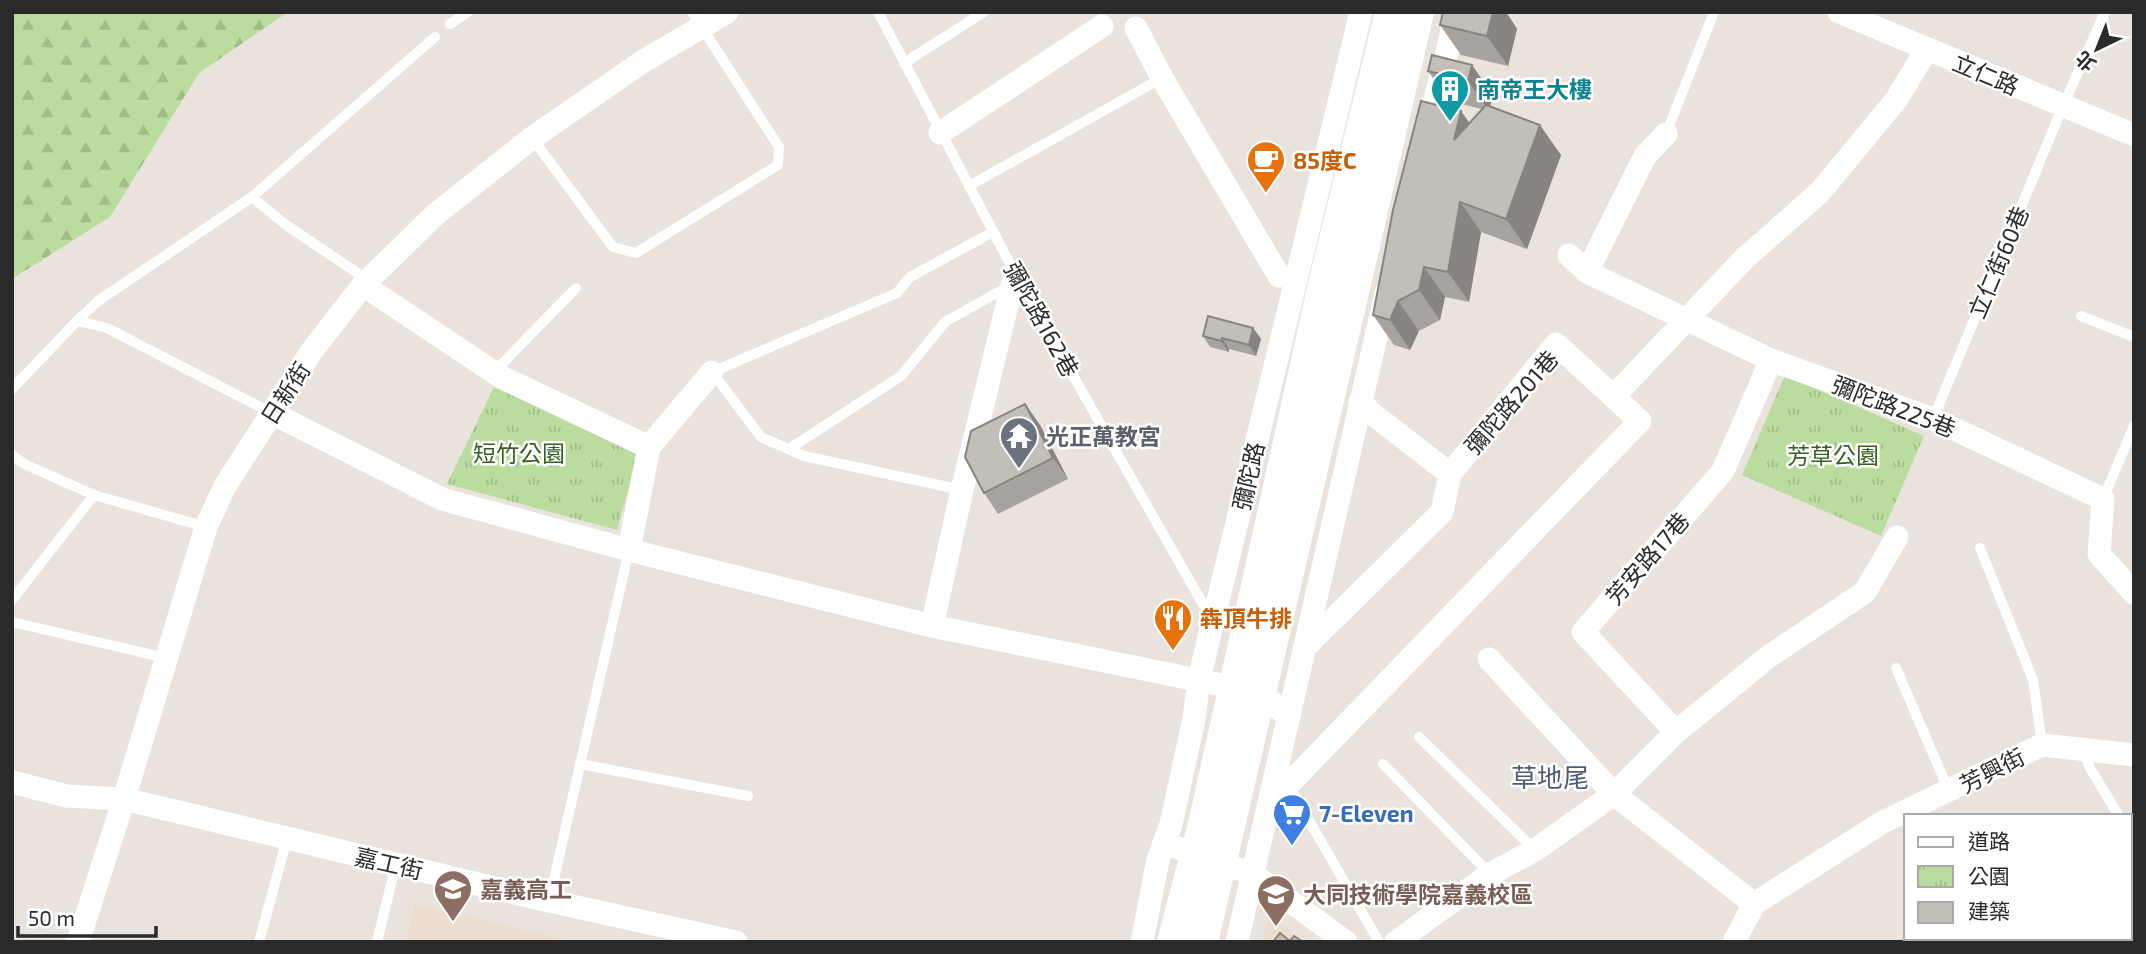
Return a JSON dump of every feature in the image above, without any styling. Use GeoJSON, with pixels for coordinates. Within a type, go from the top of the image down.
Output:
{"type":"FeatureCollection","features":[{"type":"Feature","properties":{"kind":"street","name":"日新街"},"geometry":{"type":"LineString","coordinates":[[78,942],[206,527],[225,486],[311,352],[366,282],[436,214],[532,138],[642,62],[696,20],[727,12]]}},
{"type":"Feature","properties":{"kind":"street","name":"彌陀路"},"geometry":{"type":"LineString","coordinates":[[1237,942],[1360,401],[1332,289],[1361,12]]}},
{"type":"Feature","properties":{"kind":"street","name":"彌陀路"},"geometry":{"type":"LineString","coordinates":[[1202,942],[1209,859],[1248,690],[1391,12]]}},
{"type":"Feature","properties":{"kind":"street","name":"彌陀路"},"geometry":{"type":"LineString","coordinates":[[1142,942],[1158,860],[1171,824],[1191,733],[1199,679],[1213,622],[1332,289],[1418,12]]}},
{"type":"Feature","properties":{"kind":"street"},"geometry":{"type":"LineString","coordinates":[[1420,156],[1457,12]]}},
{"type":"Feature","properties":{"kind":"street","name":"立仁路"},"geometry":{"type":"LineString","coordinates":[[1839,12],[2134,135]]}},
{"type":"Feature","properties":{"kind":"street"},"geometry":{"type":"LineString","coordinates":[[940,133],[1102,26]]}},
{"type":"Feature","properties":{"kind":"street"},"geometry":{"type":"LineString","coordinates":[[1136,28],[1162,78],[1332,289]]}},
{"type":"Feature","properties":{"kind":"street"},"geometry":{"type":"LineString","coordinates":[[1288,785],[1640,421],[1615,396],[1744,259],[1820,192],[1896,100],[1927,49]]}},
{"type":"Feature","properties":{"kind":"street"},"geometry":{"type":"LineString","coordinates":[[1587,272],[1645,156],[1666,134]]}},
{"type":"Feature","properties":{"kind":"street","name":"彌陀路225巷"},"geometry":{"type":"LineString","coordinates":[[1569,255],[1587,272],[1771,360],[1933,419],[2103,499]]}},
{"type":"Feature","properties":{"kind":"street","name":"彌陀路"},"geometry":{"type":"LineString","coordinates":[[1332,289],[1390,274]]}},
{"type":"Feature","properties":{"kind":"street"},"geometry":{"type":"LineString","coordinates":[[366,282],[494,372],[649,447]]}},
{"type":"Feature","properties":{"kind":"street"},"geometry":{"type":"LineString","coordinates":[[932,626],[962,489],[1015,282]]}},
{"type":"Feature","properties":{"kind":"street","name":"彌陀路201巷"},"geometry":{"type":"LineString","coordinates":[[1360,401],[1370,412],[1450,474],[1556,344],[1615,396]]}},
{"type":"Feature","properties":{"kind":"street","name":"芳安路17巷"},"geometry":{"type":"LineString","coordinates":[[1676,732],[1583,632],[1723,471],[1771,360]]}},
{"type":"Feature","properties":{"kind":"street"},"geometry":{"type":"LineString","coordinates":[[629,550],[649,447],[712,372]]}},
{"type":"Feature","properties":{"kind":"street"},"geometry":{"type":"LineString","coordinates":[[272,413],[442,499],[629,550],[932,626],[1248,690],[1287,716]]}},
{"type":"Feature","properties":{"kind":"street"},"geometry":{"type":"LineString","coordinates":[[1305,647],[1442,512],[1450,474]]}},
{"type":"Feature","properties":{"kind":"street"},"geometry":{"type":"LineString","coordinates":[[2103,499],[2099,554],[2134,593]]}},
{"type":"Feature","properties":{"kind":"street"},"geometry":{"type":"LineString","coordinates":[[1396,942],[1490,873],[1535,850],[1614,794],[1676,732],[1768,657],[1865,592],[1897,537]]}},
{"type":"Feature","properties":{"kind":"street"},"geometry":{"type":"LineString","coordinates":[[1489,659],[1614,794],[1754,904]]}},
{"type":"Feature","properties":{"kind":"street","name":"芳興街"},"geometry":{"type":"LineString","coordinates":[[1734,942],[1754,904],[1883,822],[2042,745],[2134,755]]}},
{"type":"Feature","properties":{"kind":"street","name":"嘉工街"},"geometry":{"type":"LineString","coordinates":[[12,782],[66,796],[124,799],[549,901],[736,942]]}},
{"type":"Feature","properties":{"kind":"street"},"geometry":{"type":"LineString","coordinates":[[1164,843],[1253,874],[1346,942]]}},
{"type":"Feature","properties":{"kind":"street","name":"彌陀路"},"geometry":{"type":"LineString","coordinates":[[1173,942],[1209,859]]}},
{"type":"Feature","properties":{"kind":"lane"},"geometry":{"type":"LineString","coordinates":[[450,24],[468,12]]}},
{"type":"Feature","properties":{"kind":"lane","name":"彌陀路162巷"},"geometry":{"type":"LineString","coordinates":[[878,12],[993,232],[1015,282],[1213,622]]}},
{"type":"Feature","properties":{"kind":"lane"},"geometry":{"type":"LineString","coordinates":[[904,64],[984,12]]}},
{"type":"Feature","properties":{"kind":"lane"},"geometry":{"type":"LineString","coordinates":[[1666,134],[1714,12]]}},
{"type":"Feature","properties":{"kind":"lane","name":"立仁街60巷"},"geometry":{"type":"LineString","coordinates":[[1933,419],[2105,12]]}},
{"type":"Feature","properties":{"kind":"lane"},"geometry":{"type":"LineString","coordinates":[[532,138],[613,247],[636,253],[778,166],[779,147],[696,20]]}},
{"type":"Feature","properties":{"kind":"lane"},"geometry":{"type":"LineString","coordinates":[[12,389],[98,301],[252,197],[435,37]]}},
{"type":"Feature","properties":{"kind":"lane"},"geometry":{"type":"LineString","coordinates":[[969,186],[1162,78]]}},
{"type":"Feature","properties":{"kind":"lane"},"geometry":{"type":"LineString","coordinates":[[252,197],[285,225],[366,282]]}},
{"type":"Feature","properties":{"kind":"lane"},"geometry":{"type":"LineString","coordinates":[[962,489],[804,456],[761,437],[712,372],[897,292],[910,277],[993,232]]}},
{"type":"Feature","properties":{"kind":"lane"},"geometry":{"type":"LineString","coordinates":[[789,449],[901,376],[944,322],[1015,282]]}},
{"type":"Feature","properties":{"kind":"lane"},"geometry":{"type":"LineString","coordinates":[[494,372],[576,288]]}},
{"type":"Feature","properties":{"kind":"lane"},"geometry":{"type":"LineString","coordinates":[[2081,316],[2134,337]]}},
{"type":"Feature","properties":{"kind":"lane"},"geometry":{"type":"LineString","coordinates":[[78,321],[107,328],[272,413]]}},
{"type":"Feature","properties":{"kind":"lane"},"geometry":{"type":"LineString","coordinates":[[2103,499],[2134,426]]}},
{"type":"Feature","properties":{"kind":"lane"},"geometry":{"type":"LineString","coordinates":[[12,455],[24,464],[94,495],[206,527]]}},
{"type":"Feature","properties":{"kind":"lane"},"geometry":{"type":"LineString","coordinates":[[12,600],[94,495]]}},
{"type":"Feature","properties":{"kind":"lane"},"geometry":{"type":"LineString","coordinates":[[1980,548],[2033,680],[2042,745]]}},
{"type":"Feature","properties":{"kind":"lane"},"geometry":{"type":"LineString","coordinates":[[549,901],[629,550]]}},
{"type":"Feature","properties":{"kind":"lane"},"geometry":{"type":"LineString","coordinates":[[12,622],[166,658]]}},
{"type":"Feature","properties":{"kind":"lane"},"geometry":{"type":"LineString","coordinates":[[1896,668],[1949,791]]}},
{"type":"Feature","properties":{"kind":"lane"},"geometry":{"type":"LineString","coordinates":[[1419,737],[1535,850]]}},
{"type":"Feature","properties":{"kind":"lane"},"geometry":{"type":"LineString","coordinates":[[1282,740],[1284,777],[1380,942]]}},
{"type":"Feature","properties":{"kind":"lane"},"geometry":{"type":"LineString","coordinates":[[2083,749],[2090,768],[2118,814]]}},
{"type":"Feature","properties":{"kind":"lane"},"geometry":{"type":"LineString","coordinates":[[580,764],[748,796]]}},
{"type":"Feature","properties":{"kind":"lane"},"geometry":{"type":"LineString","coordinates":[[1383,764],[1490,873]]}},
{"type":"Feature","properties":{"kind":"lane"},"geometry":{"type":"LineString","coordinates":[[259,942],[287,839]]}},
{"type":"Feature","properties":{"kind":"lane"},"geometry":{"type":"LineString","coordinates":[[377,942],[396,864]]}},
{"type":"Feature","properties":{"kind":"shaded area","name":"嘉義高工"},"geometry":{"type":"Polygon","coordinates":[[[414,904],[578,942],[406,942],[414,904]]]}},
{"type":"Feature","properties":{"kind":"shaded area","name":"大同技術學院嘉義校區"},"geometry":{"type":"Polygon","coordinates":[[[1269,915],[1304,942],[1262,942],[1269,915]]]}},
{"type":"Feature","properties":{"kind":"green space"},"geometry":{"type":"Polygon","coordinates":[[[12,12],[288,12],[199,73],[110,217],[12,279],[12,12]]]}},
{"type":"Feature","properties":{"kind":"green space","name":"芳草公園"},"geometry":{"type":"Polygon","coordinates":[[[1785,375],[1924,436],[1881,536],[1742,475],[1785,375]]]}},
{"type":"Feature","properties":{"kind":"green space","name":"短竹公園"},"geometry":{"type":"Polygon","coordinates":[[[494,387],[638,455],[617,530],[447,484],[494,387]]]}},
{"type":"Feature","properties":{"kind":"building"},"geometry":{"type":"Polygon","coordinates":[[[1443,12],[1493,12],[1487,36],[1440,25],[1443,12]]]}},
{"type":"Feature","properties":{"kind":"building"},"geometry":{"type":"Polygon","coordinates":[[[1432,55],[1472,65],[1468,81],[1428,71],[1432,55]]]}},
{"type":"Feature","properties":{"kind":"building"},"geometry":{"type":"Polygon","coordinates":[[[1421,101],[1461,111],[1454,140],[1486,105],[1540,125],[1506,219],[1460,202],[1448,272],[1424,267],[1419,290],[1398,301],[1390,320],[1373,315],[1393,210],[1421,101]]]}},
{"type":"Feature","properties":{"kind":"building"},"geometry":{"type":"Polygon","coordinates":[[[1208,316],[1253,328],[1249,345],[1203,336],[1208,316]]]}},
{"type":"Feature","properties":{"kind":"building"},"geometry":{"type":"Polygon","coordinates":[[[1025,404],[1053,458],[984,493],[965,457],[971,431],[1025,404]]]}},
{"type":"Feature","properties":{"kind":"building"},"geometry":{"type":"Polygon","coordinates":[[[1280,933],[1290,941],[1294,936],[1303,942],[1273,942],[1280,933]]]}},
{"type":"Feature","properties":{"kind":"place","name":"南帝王大樓"},"geometry":{"type":"Point","coordinates":[1450,123]}},
{"type":"Feature","properties":{"kind":"place","name":"85度C"},"geometry":{"type":"Point","coordinates":[1266,194]}},
{"type":"Feature","properties":{"kind":"place","name":"光正萬教宮"},"geometry":{"type":"Point","coordinates":[1019,470]}},
{"type":"Feature","properties":{"kind":"place","name":"犇頂牛排"},"geometry":{"type":"Point","coordinates":[1173,652]}},
{"type":"Feature","properties":{"kind":"place","name":"7-Eleven"},"geometry":{"type":"Point","coordinates":[1292,847]}},
{"type":"Feature","properties":{"kind":"place","name":"嘉義高工"},"geometry":{"type":"Point","coordinates":[453,923]}},
{"type":"Feature","properties":{"kind":"place","name":"大同技術學院嘉義校區"},"geometry":{"type":"Point","coordinates":[1276,928]}},
{"type":"Feature","properties":{"kind":"district","name":"草地尾"},"geometry":{"type":"Point","coordinates":[1550,776]}}]}
